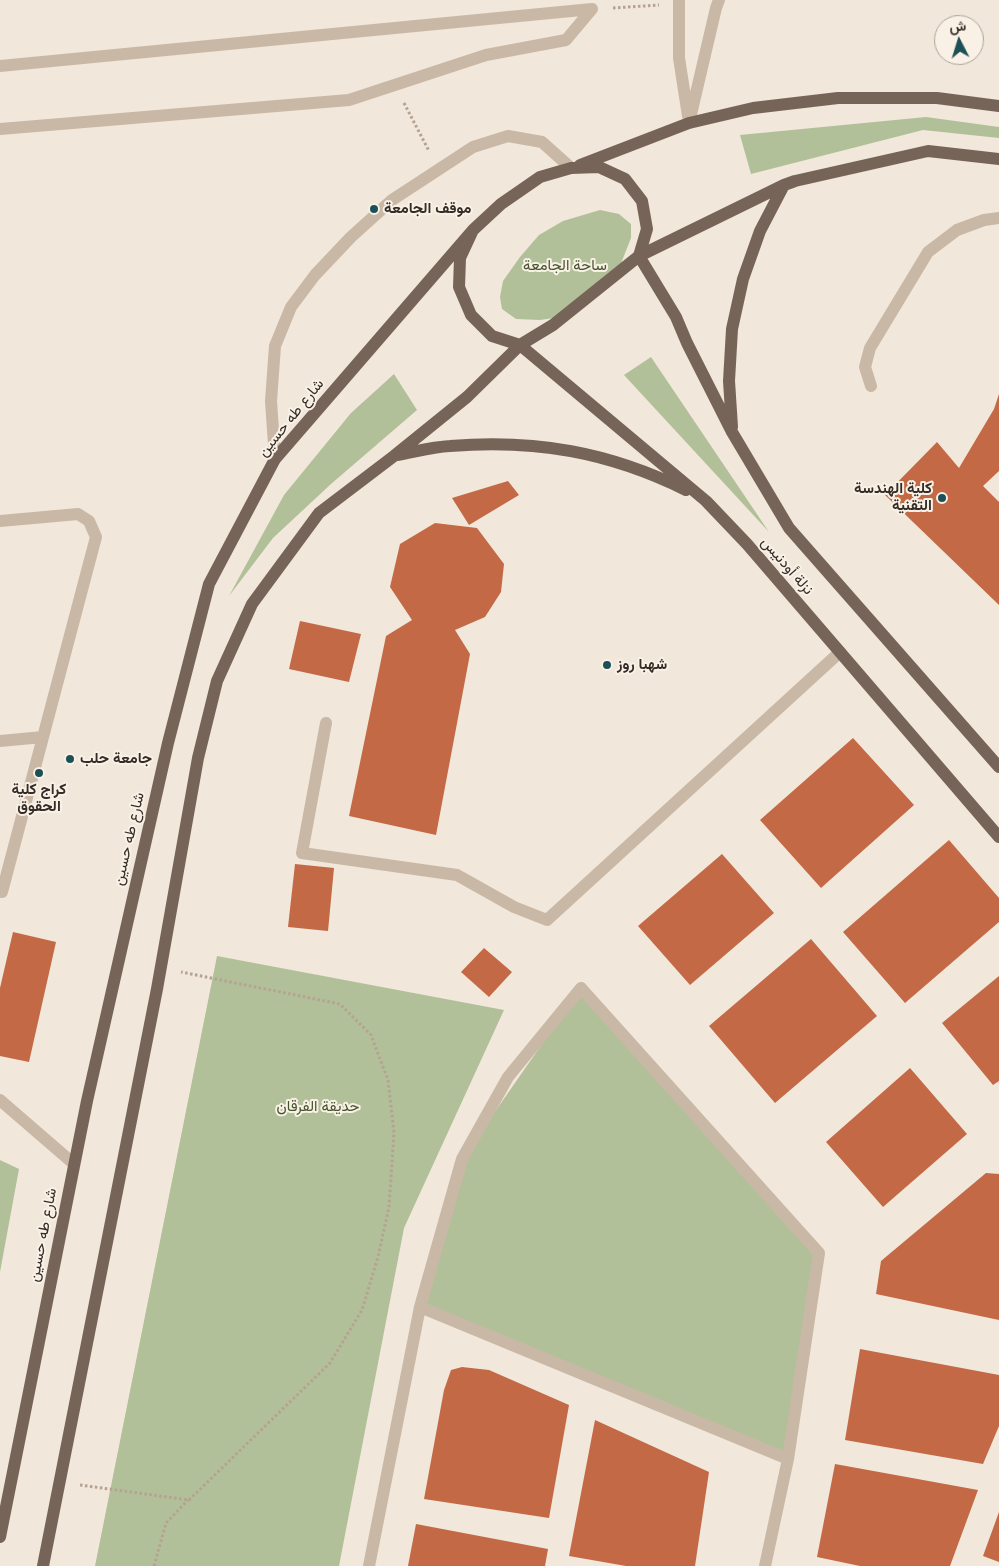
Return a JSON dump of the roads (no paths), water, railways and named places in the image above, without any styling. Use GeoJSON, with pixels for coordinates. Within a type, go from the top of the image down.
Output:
{"type":"FeatureCollection","features":[{"type":"Feature","properties":{"kind":"main road"},"geometry":{"type":"LineString","coordinates":[[520,346],[492,336],[471,315],[459,287],[460,258],[472,230],[501,204],[540,177],[570,168],[689,123],[753,108],[838,98],[938,98],[999,106]]}},
{"type":"Feature","properties":{"kind":"main road"},"geometry":{"type":"LineString","coordinates":[[43,1566],[161,967],[198,758],[217,681],[252,604],[319,513],[467,397],[520,346],[553,325],[639,256],[784,185],[928,151],[999,159]]}},
{"type":"Feature","properties":{"kind":"main road"},"geometry":{"type":"LineString","coordinates":[[570,168],[599,167],[625,179],[642,201],[648,229],[639,256],[676,317],[732,432],[789,528],[999,767]]}},
{"type":"Feature","properties":{"kind":"main road"},"geometry":{"type":"LineString","coordinates":[[732,432],[729,381],[732,329],[743,279],[760,231],[784,185]]}},
{"type":"Feature","properties":{"kind":"main road","name":"شارع طه حسين"},"geometry":{"type":"LineString","coordinates":[[0,1537],[87,1100],[168,743],[209,584],[275,459],[472,230]]}},
{"type":"Feature","properties":{"kind":"main road","name":"نزلة أودنيس"},"geometry":{"type":"LineString","coordinates":[[520,346],[706,501],[747,544],[999,837]]}},
{"type":"Feature","properties":{"kind":"main road"},"geometry":{"type":"LineString","coordinates":[[394,456],[448,446],[475,444],[502,443],[555,447],[614,461],[657,476],[706,501]]}},
{"type":"Feature","properties":{"kind":"street"},"geometry":{"type":"LineString","coordinates":[[689,123],[719,0]]}},
{"type":"Feature","properties":{"kind":"street"},"geometry":{"type":"LineString","coordinates":[[679,2],[679,58],[689,123]]}},
{"type":"Feature","properties":{"kind":"street"},"geometry":{"type":"LineString","coordinates":[[0,66],[592,9],[566,40],[486,55],[349,100],[0,129]]}},
{"type":"Feature","properties":{"kind":"street"},"geometry":{"type":"LineString","coordinates":[[275,459],[271,401],[275,346],[291,307],[316,275],[351,237],[392,200],[473,146],[508,136],[542,142],[570,168]]}},
{"type":"Feature","properties":{"kind":"street"},"geometry":{"type":"LineString","coordinates":[[871,386],[865,368],[870,348],[928,252],[958,230],[984,220],[999,218]]}},
{"type":"Feature","properties":{"kind":"street"},"geometry":{"type":"LineString","coordinates":[[0,521],[78,514],[89,521],[96,536],[1,894]]}},
{"type":"Feature","properties":{"kind":"street"},"geometry":{"type":"LineString","coordinates":[[326,723],[302,853],[457,875],[514,907],[547,920],[840,652]]}},
{"type":"Feature","properties":{"kind":"street"},"geometry":{"type":"LineString","coordinates":[[0,741],[43,737]]}},
{"type":"Feature","properties":{"kind":"street"},"geometry":{"type":"LineString","coordinates":[[369,1566],[420,1307],[462,1159],[508,1077],[581,988],[819,1254],[788,1459],[765,1566]]}},
{"type":"Feature","properties":{"kind":"street"},"geometry":{"type":"LineString","coordinates":[[0,1100],[74,1164]]}},
{"type":"Feature","properties":{"kind":"street"},"geometry":{"type":"LineString","coordinates":[[420,1307],[788,1459]]}},
{"type":"Feature","properties":{"kind":"place","name":"موقف الجامعة"},"geometry":{"type":"Point","coordinates":[374,209]}},
{"type":"Feature","properties":{"kind":"place","name":"كلية الهندسة التقنية"},"geometry":{"type":"Point","coordinates":[942,498]}},
{"type":"Feature","properties":{"kind":"place","name":"شهبا روز"},"geometry":{"type":"Point","coordinates":[607,665]}},
{"type":"Feature","properties":{"kind":"place","name":"جامعة حلب"},"geometry":{"type":"Point","coordinates":[70,759]}},
{"type":"Feature","properties":{"kind":"place","name":"كراج كلية الحقوق"},"geometry":{"type":"Point","coordinates":[39,773]}},
{"type":"Feature","properties":{"kind":"park label","name":"ساحة الجامعة"},"geometry":{"type":"Point","coordinates":[565,266]}},
{"type":"Feature","properties":{"kind":"park label","name":"حديقة الفرقان"},"geometry":{"type":"Point","coordinates":[318,1107]}}]}
